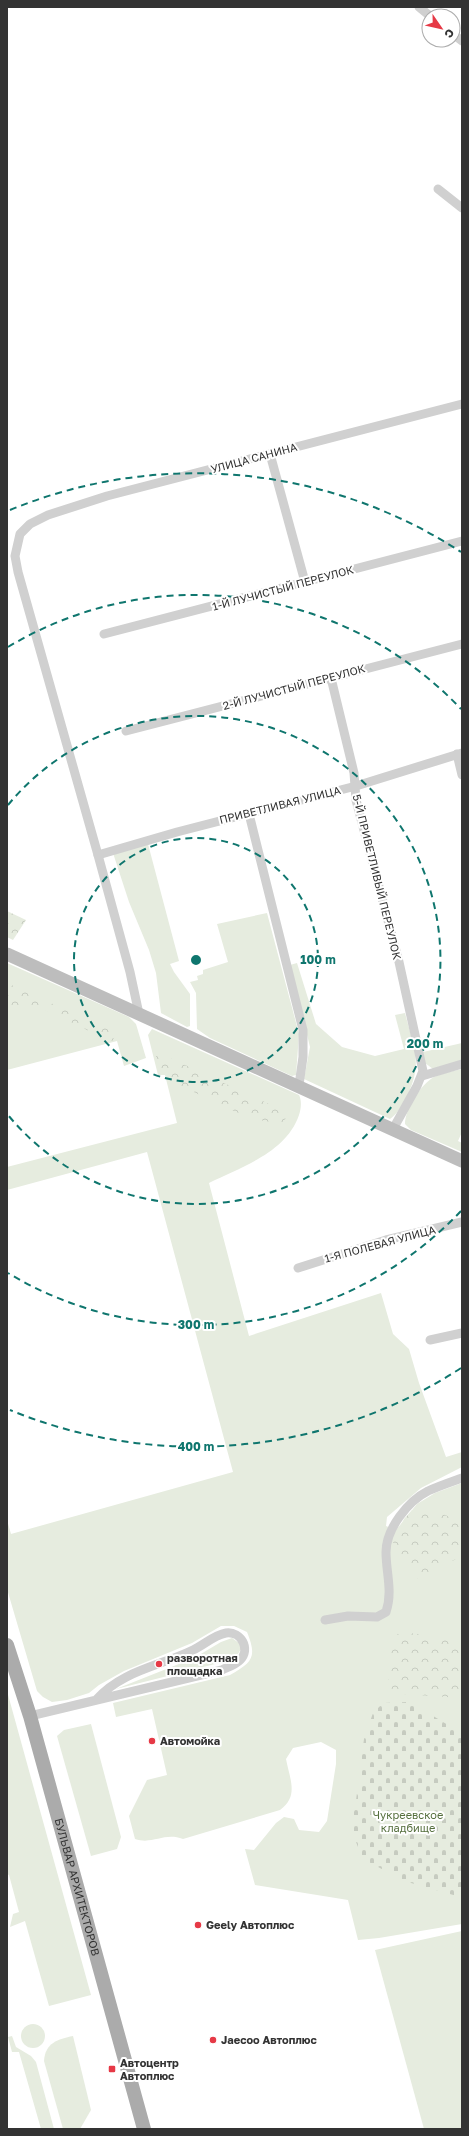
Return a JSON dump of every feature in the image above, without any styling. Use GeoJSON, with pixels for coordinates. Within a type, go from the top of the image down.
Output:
{"type":"FeatureCollection","features":[{"type":"Feature","properties":{"kind":"main road"},"geometry":{"type":"LineString","coordinates":[[7,954],[462,1161]]}},
{"type":"Feature","properties":{"kind":"main road","name":"БУЛЬВАР АРХИТЕКТОРОВ"},"geometry":{"type":"LineString","coordinates":[[7,1645],[135,2129]]}},
{"type":"Feature","properties":{"kind":"main road","name":"БУЛЬВАР АРХИТЕКТОРОВ"},"geometry":{"type":"LineString","coordinates":[[7,1658],[26,1717],[144,2129]]}},
{"type":"Feature","properties":{"kind":"street"},"geometry":{"type":"LineString","coordinates":[[438,189],[462,208]]}},
{"type":"Feature","properties":{"kind":"street","name":"УЛИЦА САНИНА"},"geometry":{"type":"LineString","coordinates":[[139,1014],[130,972],[16,562],[17,544],[20,534],[30,524],[48,515],[107,496],[462,404]]}},
{"type":"Feature","properties":{"kind":"street"},"geometry":{"type":"LineString","coordinates":[[270,454],[305,582]]}},
{"type":"Feature","properties":{"kind":"street","name":"1-Й ЛУЧИСТЫЙ ПЕРЕУЛОК"},"geometry":{"type":"LineString","coordinates":[[104,634],[462,541]]}},
{"type":"Feature","properties":{"kind":"street","name":"2-Й ЛУЧИСТЫЙ ПЕРЕУЛОК"},"geometry":{"type":"LineString","coordinates":[[126,731],[462,644]]}},
{"type":"Feature","properties":{"kind":"street","name":"5-Й ПРИВЕТЛИВЫЙ ПЕРЕУЛОК"},"geometry":{"type":"LineString","coordinates":[[331,678],[356,786],[356,800],[398,962],[423,1071],[422,1076]]}},
{"type":"Feature","properties":{"kind":"street"},"geometry":{"type":"LineString","coordinates":[[459,753],[462,775]]}},
{"type":"Feature","properties":{"kind":"street","name":"ПРИВЕТЛИВАЯ УЛИЦА"},"geometry":{"type":"LineString","coordinates":[[98,855],[184,830],[356,786],[459,753]]}},
{"type":"Feature","properties":{"kind":"street"},"geometry":{"type":"LineString","coordinates":[[248,814],[303,1030],[303,1057],[299,1086]]}},
{"type":"Feature","properties":{"kind":"street"},"geometry":{"type":"LineString","coordinates":[[393,1130],[422,1076],[462,1064]]}},
{"type":"Feature","properties":{"kind":"street","name":"1-Я ПОЛЕВАЯ УЛИЦА"},"geometry":{"type":"LineString","coordinates":[[298,1268],[386,1240],[462,1222]]}},
{"type":"Feature","properties":{"kind":"street"},"geometry":{"type":"LineString","coordinates":[[430,1340],[462,1333]]}},
{"type":"Feature","properties":{"kind":"street"},"geometry":{"type":"LineString","coordinates":[[325,1620],[348,1616],[377,1617],[386,1612],[390,1600],[386,1552],[389,1535],[407,1508],[417,1498],[427,1492],[462,1478]]}},
{"type":"Feature","properties":{"kind":"street"},"geometry":{"type":"LineString","coordinates":[[26,1717],[214,1672],[232,1666],[241,1659],[245,1653],[244,1643],[241,1638],[233,1634],[226,1633],[180,1656],[132,1674],[107,1687],[96,1700]]}},
{"type":"Feature","properties":{"kind":"green space"},"geometry":{"type":"Polygon","coordinates":[[[148,844],[179,961],[170,964],[190,994],[190,1026],[187,1027],[161,1013],[156,973],[149,950],[129,902],[113,853],[148,844]]]}},
{"type":"Feature","properties":{"kind":"green space"},"geometry":{"type":"Polygon","coordinates":[[[7,911],[26,920],[13,940],[7,937],[7,911]]]}},
{"type":"Feature","properties":{"kind":"green space"},"geometry":{"type":"Polygon","coordinates":[[[267,913],[299,1034],[296,1075],[292,1076],[210,1038],[197,1029],[196,993],[190,982],[198,980],[197,976],[203,974],[203,970],[228,962],[217,924],[267,913]]]}},
{"type":"Feature","properties":{"kind":"green space"},"geometry":{"type":"Polygon","coordinates":[[[7,963],[129,1017],[136,1024],[146,1058],[124,1066],[117,1041],[7,1070],[7,963]]]}},
{"type":"Feature","properties":{"kind":"green space"},"geometry":{"type":"Polygon","coordinates":[[[297,963],[316,1024],[342,1047],[375,1056],[404,1049],[395,1015],[405,1013],[416,1056],[416,1066],[411,1087],[405,1100],[397,1113],[390,1119],[304,1079],[310,1047],[290,965],[297,963]]]}},
{"type":"Feature","properties":{"kind":"green space"},"geometry":{"type":"Polygon","coordinates":[[[7,983],[116,1033],[112,1042],[35,1005],[21,1009],[7,1005],[7,983]]]}},
{"type":"Feature","properties":{"kind":"green space"},"geometry":{"type":"Polygon","coordinates":[[[152,1029],[299,1095],[301,1100],[299,1115],[293,1128],[273,1149],[248,1164],[209,1183],[249,1336],[381,1293],[393,1334],[409,1349],[419,1383],[446,1457],[462,1452],[462,1467],[421,1488],[387,1517],[386,1526],[396,1530],[417,1504],[435,1493],[462,1483],[462,1924],[379,1938],[358,1940],[348,1900],[255,1885],[245,1849],[254,1850],[276,1823],[284,1817],[294,1819],[299,1830],[319,1832],[327,1821],[336,1764],[336,1750],[321,1742],[293,1748],[286,1759],[292,1787],[290,1799],[280,1810],[183,1839],[170,1837],[147,1841],[135,1839],[129,1816],[147,1780],[167,1775],[152,1709],[116,1717],[113,1703],[230,1675],[244,1666],[251,1658],[252,1647],[247,1632],[234,1626],[221,1626],[192,1643],[124,1671],[99,1685],[89,1693],[67,1700],[52,1702],[43,1697],[37,1691],[7,1589],[7,1520],[11,1534],[233,1472],[147,1152],[7,1190],[7,1167],[177,1123],[165,1075],[158,1075],[148,1035],[152,1029]]]}},
{"type":"Feature","properties":{"kind":"green space"},"geometry":{"type":"Polygon","coordinates":[[[462,1043],[462,1061],[433,1069],[425,1063],[423,1052],[462,1043]]]}},
{"type":"Feature","properties":{"kind":"green space"},"geometry":{"type":"Polygon","coordinates":[[[155,1051],[269,1104],[288,1116],[281,1124],[249,1118],[168,1080],[166,1074],[159,1070],[155,1051]]]}},
{"type":"Feature","properties":{"kind":"green space"},"geometry":{"type":"Polygon","coordinates":[[[462,1069],[462,1132],[458,1141],[462,1143],[462,1152],[411,1130],[405,1124],[411,1104],[419,1091],[429,1080],[444,1073],[462,1069]]]}},
{"type":"Feature","properties":{"kind":"green space"},"geometry":{"type":"Polygon","coordinates":[[[412,1510],[439,1512],[462,1523],[462,1560],[456,1559],[418,1579],[408,1559],[398,1552],[393,1542],[404,1519],[412,1510]]]}},
{"type":"Feature","properties":{"kind":"green space"},"geometry":{"type":"Polygon","coordinates":[[[400,1632],[462,1639],[462,1698],[402,1694],[388,1687],[390,1641],[400,1632]]]}},
{"type":"Feature","properties":{"kind":"green space"},"geometry":{"type":"Polygon","coordinates":[[[232,1638],[239,1643],[241,1649],[235,1659],[116,1689],[194,1658],[221,1642],[232,1638]]]}},
{"type":"Feature","properties":{"kind":"green space"},"geometry":{"type":"Polygon","coordinates":[[[7,1691],[91,1995],[49,2006],[25,1921],[10,1927],[13,1914],[19,1912],[9,1875],[7,1874],[7,1691]]]}},
{"type":"Feature","properties":{"kind":"green space","name":"Чукреевское кладбище"},"geometry":{"type":"Polygon","coordinates":[[[410,1702],[453,1728],[462,1731],[462,1895],[457,1896],[404,1881],[367,1861],[362,1857],[350,1827],[355,1808],[364,1739],[373,1713],[383,1703],[410,1702]]]}},
{"type":"Feature","properties":{"kind":"green space"},"geometry":{"type":"Polygon","coordinates":[[[91,1724],[121,1837],[117,1849],[91,1856],[57,1736],[64,1730],[91,1724]]]}},
{"type":"Feature","properties":{"kind":"green space"},"geometry":{"type":"Polygon","coordinates":[[[462,1931],[462,2129],[424,2129],[375,1950],[462,1931]]]}},
{"type":"Feature","properties":{"kind":"green space"},"geometry":{"type":"Polygon","coordinates":[[[33,2024],[42,2027],[45,2036],[42,2045],[33,2048],[24,2045],[21,2036],[24,2027],[33,2024]]]}},
{"type":"Feature","properties":{"kind":"green space"},"geometry":{"type":"Polygon","coordinates":[[[12,2036],[16,2047],[31,2056],[36,2062],[54,2129],[41,2129],[19,2052],[12,2052],[8,2037],[12,2036]]]}},
{"type":"Feature","properties":{"kind":"green space"},"geometry":{"type":"Polygon","coordinates":[[[73,2036],[91,2110],[80,2129],[63,2129],[44,2061],[47,2050],[53,2043],[57,2040],[73,2036]]]}},
{"type":"Feature","properties":{"kind":"place","name":"разворотная площадка"},"geometry":{"type":"Point","coordinates":[159,1664]}},
{"type":"Feature","properties":{"kind":"place","name":"Автомойка"},"geometry":{"type":"Point","coordinates":[152,1741]}},
{"type":"Feature","properties":{"kind":"place","name":"Geely Автоплюс"},"geometry":{"type":"Point","coordinates":[198,1925]}},
{"type":"Feature","properties":{"kind":"place","name":"Jaecoo Автоплюс"},"geometry":{"type":"Point","coordinates":[213,2040]}},
{"type":"Feature","properties":{"kind":"place","name":"Автоцентр Автоплюс"},"geometry":{"type":"Point","coordinates":[112,2069]}}]}
